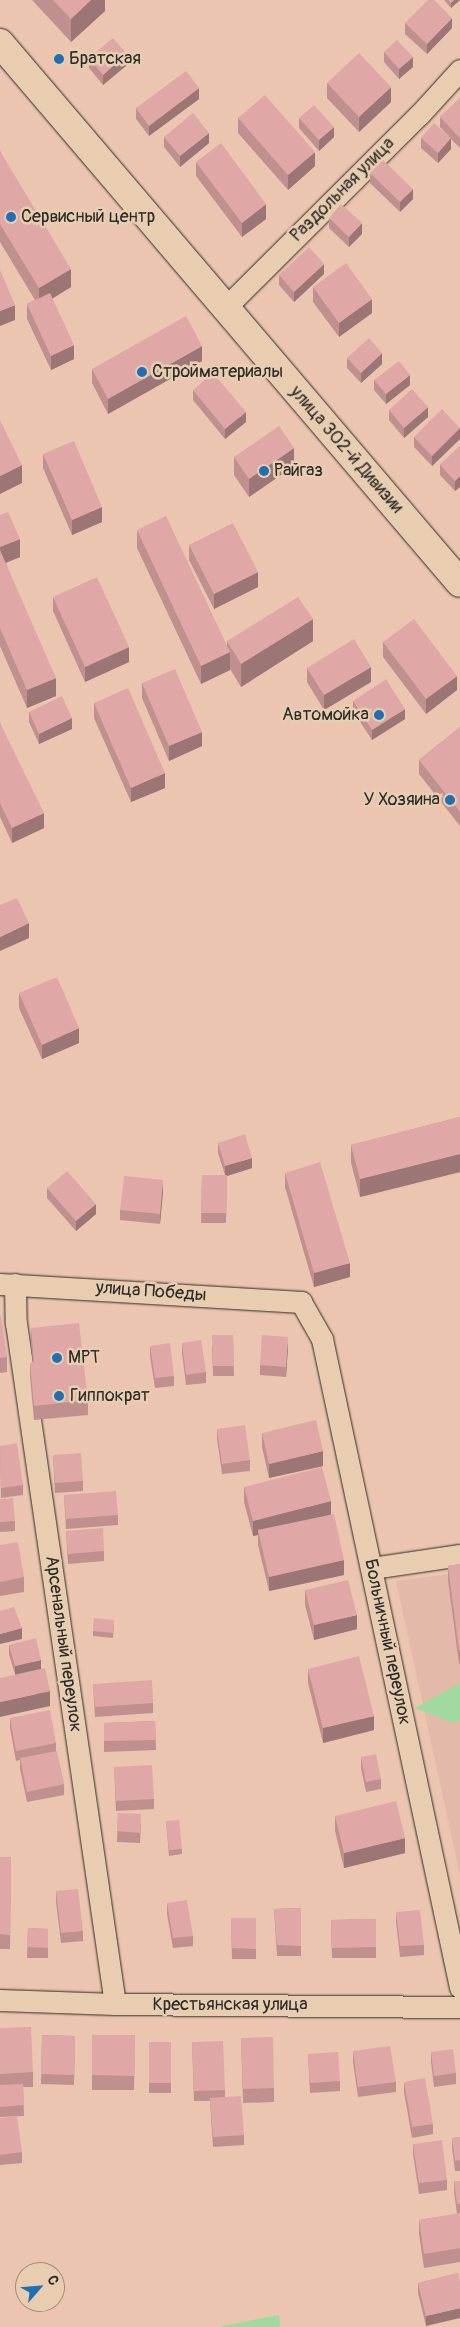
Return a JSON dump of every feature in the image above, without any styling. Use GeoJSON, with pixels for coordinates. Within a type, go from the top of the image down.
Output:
{"type":"FeatureCollection","features":[{"type":"Feature","properties":{"kind":"main road","name":"улица 302-й Дивизии"},"geometry":{"type":"LineString","coordinates":[[0,43],[460,583]]}},
{"type":"Feature","properties":{"kind":"street","name":"Раздольная улица"},"geometry":{"type":"LineString","coordinates":[[225,308],[419,115],[460,70]]}},
{"type":"Feature","properties":{"kind":"street","name":"улица Победы"},"geometry":{"type":"LineString","coordinates":[[8,1284],[301,1302]]}},
{"type":"Feature","properties":{"kind":"street","name":"Арсенальный переулок"},"geometry":{"type":"LineString","coordinates":[[8,1284],[16,1323],[115,2004]]}},
{"type":"Feature","properties":{"kind":"street","name":"Больничный переулок"},"geometry":{"type":"LineString","coordinates":[[301,1302],[322,1339],[460,1987]]}},
{"type":"Feature","properties":{"kind":"street"},"geometry":{"type":"LineString","coordinates":[[372,1568],[460,1555]]}},
{"type":"Feature","properties":{"kind":"street","name":"Крестьянская улица"},"geometry":{"type":"LineString","coordinates":[[0,2000],[115,2004],[460,2007]]}},
{"type":"Feature","properties":{"kind":"shaded area"},"geometry":{"type":"Polygon","coordinates":[[[460,1573],[460,1875],[396,1581],[460,1573]]]}},
{"type":"Feature","properties":{"kind":"green space"},"geometry":{"type":"Polygon","coordinates":[[[460,1683],[460,1720],[453,1723],[415,1708],[460,1683]]]}},
{"type":"Feature","properties":{"kind":"green space"},"geometry":{"type":"Polygon","coordinates":[[[279,2315],[280,2327],[222,2327],[222,2326],[279,2315]]]}},
{"type":"Feature","properties":{"kind":"building"},"geometry":{"type":"Polygon","coordinates":[[[53,0],[91,0],[71,19],[53,0]]]}},
{"type":"Feature","properties":{"kind":"building"},"geometry":{"type":"Polygon","coordinates":[[[428,0],[434,0],[452,18],[427,44],[405,23],[428,0]]]}},
{"type":"Feature","properties":{"kind":"building"},"geometry":{"type":"Polygon","coordinates":[[[113,38],[127,54],[103,75],[89,58],[113,38]]]}},
{"type":"Feature","properties":{"kind":"building"},"geometry":{"type":"Polygon","coordinates":[[[397,40],[413,57],[399,69],[384,52],[397,40]]]}},
{"type":"Feature","properties":{"kind":"building"},"geometry":{"type":"Polygon","coordinates":[[[359,53],[391,87],[359,117],[327,83],[359,53]]]}},
{"type":"Feature","properties":{"kind":"building"},"geometry":{"type":"Polygon","coordinates":[[[186,71],[199,88],[149,126],[136,108],[186,71]]]}},
{"type":"Feature","properties":{"kind":"building"},"geometry":{"type":"Polygon","coordinates":[[[265,95],[315,152],[288,175],[238,118],[265,95]]]}},
{"type":"Feature","properties":{"kind":"building"},"geometry":{"type":"Polygon","coordinates":[[[460,98],[460,138],[440,117],[460,98]]]}},
{"type":"Feature","properties":{"kind":"building"},"geometry":{"type":"Polygon","coordinates":[[[314,105],[334,127],[319,140],[299,118],[314,105]]]}},
{"type":"Feature","properties":{"kind":"building"},"geometry":{"type":"Polygon","coordinates":[[[193,113],[209,133],[180,156],[164,137],[193,113]]]}},
{"type":"Feature","properties":{"kind":"building"},"geometry":{"type":"Polygon","coordinates":[[[434,123],[451,138],[438,153],[421,138],[434,123]]]}},
{"type":"Feature","properties":{"kind":"building"},"geometry":{"type":"Polygon","coordinates":[[[221,143],[266,204],[242,223],[196,162],[221,143]]]}},
{"type":"Feature","properties":{"kind":"building"},"geometry":{"type":"Polygon","coordinates":[[[0,151],[71,269],[39,288],[0,224],[0,151]]]}},
{"type":"Feature","properties":{"kind":"building"},"geometry":{"type":"Polygon","coordinates":[[[383,160],[413,189],[400,202],[370,173],[383,160]]]}},
{"type":"Feature","properties":{"kind":"building"},"geometry":{"type":"Polygon","coordinates":[[[341,204],[362,223],[349,237],[329,218],[341,204]]]}},
{"type":"Feature","properties":{"kind":"building"},"geometry":{"type":"Polygon","coordinates":[[[309,247],[324,264],[294,292],[279,275],[309,247]]]}},
{"type":"Feature","properties":{"kind":"building"},"geometry":{"type":"Polygon","coordinates":[[[346,263],[372,299],[339,323],[313,287],[346,263]]]}},
{"type":"Feature","properties":{"kind":"building"},"geometry":{"type":"Polygon","coordinates":[[[0,270],[15,305],[0,311],[0,270]]]}},
{"type":"Feature","properties":{"kind":"building"},"geometry":{"type":"Polygon","coordinates":[[[50,293],[74,345],[51,356],[27,304],[50,293]]]}},
{"type":"Feature","properties":{"kind":"building"},"geometry":{"type":"Polygon","coordinates":[[[186,316],[202,346],[108,399],[92,369],[186,316]]]}},
{"type":"Feature","properties":{"kind":"building"},"geometry":{"type":"Polygon","coordinates":[[[369,338],[382,353],[361,373],[347,358],[369,338]]]}},
{"type":"Feature","properties":{"kind":"building"},"geometry":{"type":"Polygon","coordinates":[[[399,361],[410,375],[386,394],[374,380],[399,361]]]}},
{"type":"Feature","properties":{"kind":"building"},"geometry":{"type":"Polygon","coordinates":[[[213,373],[246,412],[225,429],[193,390],[213,373]]]}},
{"type":"Feature","properties":{"kind":"building"},"geometry":{"type":"Polygon","coordinates":[[[412,389],[428,407],[404,428],[389,410],[412,389]]]}},
{"type":"Feature","properties":{"kind":"building"},"geometry":{"type":"Polygon","coordinates":[[[442,409],[460,428],[432,456],[414,437],[442,409]]]}},
{"type":"Feature","properties":{"kind":"building"},"geometry":{"type":"Polygon","coordinates":[[[0,420],[22,465],[0,476],[0,420]]]}},
{"type":"Feature","properties":{"kind":"building"},"geometry":{"type":"Polygon","coordinates":[[[279,426],[294,448],[249,479],[234,457],[279,426]]]}},
{"type":"Feature","properties":{"kind":"building"},"geometry":{"type":"Polygon","coordinates":[[[74,441],[102,507],[72,520],[43,454],[74,441]]]}},
{"type":"Feature","properties":{"kind":"building"},"geometry":{"type":"Polygon","coordinates":[[[460,446],[460,476],[455,481],[440,465],[460,446]]]}},
{"type":"Feature","properties":{"kind":"building"},"geometry":{"type":"Polygon","coordinates":[[[8,512],[20,539],[0,547],[0,515],[8,512]]]}},
{"type":"Feature","properties":{"kind":"building"},"geometry":{"type":"Polygon","coordinates":[[[166,516],[230,652],[201,666],[137,530],[166,516]]]}},
{"type":"Feature","properties":{"kind":"building"},"geometry":{"type":"Polygon","coordinates":[[[233,523],[258,572],[214,594],[189,545],[233,523]]]}},
{"type":"Feature","properties":{"kind":"building"},"geometry":{"type":"Polygon","coordinates":[[[0,550],[56,678],[27,690],[0,628],[0,550]]]}},
{"type":"Feature","properties":{"kind":"building"},"geometry":{"type":"Polygon","coordinates":[[[97,577],[129,647],[85,667],[53,597],[97,577]]]}},
{"type":"Feature","properties":{"kind":"building"},"geometry":{"type":"Polygon","coordinates":[[[298,597],[313,619],[241,664],[227,641],[298,597]]]}},
{"type":"Feature","properties":{"kind":"building"},"geometry":{"type":"Polygon","coordinates":[[[414,619],[457,676],[426,699],[383,642],[414,619]]]}},
{"type":"Feature","properties":{"kind":"building"},"geometry":{"type":"Polygon","coordinates":[[[354,639],[371,667],[324,695],[307,668],[354,639]]]}},
{"type":"Feature","properties":{"kind":"building"},"geometry":{"type":"Polygon","coordinates":[[[175,669],[202,732],[169,746],[142,683],[175,669]]]}},
{"type":"Feature","properties":{"kind":"building","name":"Автомойка"},"geometry":{"type":"Polygon","coordinates":[[[386,679],[405,709],[372,730],[353,701],[386,679]]]}},
{"type":"Feature","properties":{"kind":"building"},"geometry":{"type":"Polygon","coordinates":[[[128,688],[165,773],[131,788],[94,703],[128,688]]]}},
{"type":"Feature","properties":{"kind":"building"},"geometry":{"type":"Polygon","coordinates":[[[62,696],[72,718],[39,734],[29,712],[62,696]]]}},
{"type":"Feature","properties":{"kind":"building"},"geometry":{"type":"Polygon","coordinates":[[[0,723],[44,813],[12,828],[0,803],[0,723]]]}},
{"type":"Feature","properties":{"kind":"building","name":"У Хозяина"},"geometry":{"type":"Polygon","coordinates":[[[460,727],[460,812],[419,760],[460,727]]]}},
{"type":"Feature","properties":{"kind":"building"},"geometry":{"type":"Polygon","coordinates":[[[17,898],[29,923],[0,937],[0,905],[17,898]]]}},
{"type":"Feature","properties":{"kind":"building"},"geometry":{"type":"Polygon","coordinates":[[[57,977],[79,1028],[42,1045],[19,993],[57,977]]]}},
{"type":"Feature","properties":{"kind":"building"},"geometry":{"type":"Polygon","coordinates":[[[460,1117],[460,1154],[360,1179],[351,1145],[460,1117]]]}},
{"type":"Feature","properties":{"kind":"building"},"geometry":{"type":"Polygon","coordinates":[[[245,1134],[252,1158],[225,1166],[218,1143],[245,1134]]]}},
{"type":"Feature","properties":{"kind":"building"},"geometry":{"type":"Polygon","coordinates":[[[320,1162],[350,1263],[314,1273],[285,1173],[320,1162]]]}},
{"type":"Feature","properties":{"kind":"building"},"geometry":{"type":"Polygon","coordinates":[[[67,1171],[96,1204],[76,1221],[47,1188],[67,1171]]]}},
{"type":"Feature","properties":{"kind":"building"},"geometry":{"type":"Polygon","coordinates":[[[202,1175],[227,1175],[226,1213],[201,1213],[202,1175]]]}},
{"type":"Feature","properties":{"kind":"building"},"geometry":{"type":"Polygon","coordinates":[[[124,1176],[163,1180],[160,1214],[120,1210],[124,1176]]]}},
{"type":"Feature","properties":{"kind":"building"},"geometry":{"type":"Polygon","coordinates":[[[0,1316],[7,1357],[0,1358],[0,1316]]]}},
{"type":"Feature","properties":{"kind":"building"},"geometry":{"type":"Polygon","coordinates":[[[79,1323],[88,1400],[34,1406],[30,1363],[34,1362],[31,1328],[79,1323]]]}},
{"type":"Feature","properties":{"kind":"building"},"geometry":{"type":"Polygon","coordinates":[[[212,1335],[233,1335],[234,1366],[213,1366],[212,1335]]]}},
{"type":"Feature","properties":{"kind":"building"},"geometry":{"type":"Polygon","coordinates":[[[262,1335],[288,1337],[286,1367],[260,1365],[262,1335]]]}},
{"type":"Feature","properties":{"kind":"building"},"geometry":{"type":"Polygon","coordinates":[[[201,1340],[206,1372],[186,1375],[182,1343],[201,1340]]]}},
{"type":"Feature","properties":{"kind":"building"},"geometry":{"type":"Polygon","coordinates":[[[170,1343],[174,1376],[155,1378],[150,1346],[170,1343]]]}},
{"type":"Feature","properties":{"kind":"building"},"geometry":{"type":"Polygon","coordinates":[[[316,1420],[323,1451],[269,1464],[262,1433],[316,1420]]]}},
{"type":"Feature","properties":{"kind":"building"},"geometry":{"type":"Polygon","coordinates":[[[245,1425],[250,1460],[222,1464],[217,1429],[245,1425]]]}},
{"type":"Feature","properties":{"kind":"building"},"geometry":{"type":"Polygon","coordinates":[[[17,1443],[23,1485],[1,1488],[0,1446],[17,1443]]]}},
{"type":"Feature","properties":{"kind":"building"},"geometry":{"type":"Polygon","coordinates":[[[81,1453],[83,1481],[55,1483],[53,1455],[81,1453]]]}},
{"type":"Feature","properties":{"kind":"building"},"geometry":{"type":"Polygon","coordinates":[[[322,1467],[331,1501],[253,1521],[244,1487],[322,1467]]]}},
{"type":"Feature","properties":{"kind":"building"},"geometry":{"type":"Polygon","coordinates":[[[116,1491],[118,1515],[66,1519],[64,1495],[116,1491]]]}},
{"type":"Feature","properties":{"kind":"building"},"geometry":{"type":"Polygon","coordinates":[[[13,1498],[15,1521],[0,1522],[0,1499],[13,1498]]]}},
{"type":"Feature","properties":{"kind":"building"},"geometry":{"type":"Polygon","coordinates":[[[334,1514],[344,1560],[269,1577],[258,1530],[334,1514]]]}},
{"type":"Feature","properties":{"kind":"building"},"geometry":{"type":"Polygon","coordinates":[[[103,1528],[104,1551],[68,1554],[66,1531],[103,1528]]]}},
{"type":"Feature","properties":{"kind":"building"},"geometry":{"type":"Polygon","coordinates":[[[18,1542],[24,1577],[0,1582],[0,1545],[18,1542]]]}},
{"type":"Feature","properties":{"kind":"building"},"geometry":{"type":"Polygon","coordinates":[[[460,1564],[460,1650],[459,1650],[448,1566],[460,1564]]]}},
{"type":"Feature","properties":{"kind":"building"},"geometry":{"type":"Polygon","coordinates":[[[348,1580],[357,1615],[314,1625],[305,1590],[348,1580]]]}},
{"type":"Feature","properties":{"kind":"building"},"geometry":{"type":"Polygon","coordinates":[[[14,1607],[22,1628],[0,1634],[0,1611],[14,1607]]]}},
{"type":"Feature","properties":{"kind":"building"},"geometry":{"type":"Polygon","coordinates":[[[94,1618],[114,1620],[113,1633],[93,1631],[94,1618]]]}},
{"type":"Feature","properties":{"kind":"building"},"geometry":{"type":"Polygon","coordinates":[[[36,1638],[41,1660],[15,1666],[9,1645],[36,1638]]]}},
{"type":"Feature","properties":{"kind":"building"},"geometry":{"type":"Polygon","coordinates":[[[359,1656],[374,1716],[323,1728],[308,1669],[359,1656]]]}},
{"type":"Feature","properties":{"kind":"building"},"geometry":{"type":"Polygon","coordinates":[[[45,1668],[50,1691],[0,1702],[0,1678],[45,1668]]]}},
{"type":"Feature","properties":{"kind":"building"},"geometry":{"type":"Polygon","coordinates":[[[152,1680],[153,1703],[95,1707],[93,1684],[152,1680]]]}},
{"type":"Feature","properties":{"kind":"building"},"geometry":{"type":"Polygon","coordinates":[[[50,1710],[56,1743],[16,1751],[10,1718],[50,1710]]]}},
{"type":"Feature","properties":{"kind":"building"},"geometry":{"type":"Polygon","coordinates":[[[155,1721],[156,1740],[104,1741],[104,1723],[155,1721]]]}},
{"type":"Feature","properties":{"kind":"building"},"geometry":{"type":"Polygon","coordinates":[[[57,1751],[64,1784],[27,1792],[20,1758],[57,1751]]]}},
{"type":"Feature","properties":{"kind":"building"},"geometry":{"type":"Polygon","coordinates":[[[376,1754],[381,1779],[366,1782],[361,1757],[376,1754]]]}},
{"type":"Feature","properties":{"kind":"building"},"geometry":{"type":"Polygon","coordinates":[[[152,1765],[154,1799],[116,1801],[114,1767],[152,1765]]]}},
{"type":"Feature","properties":{"kind":"building"},"geometry":{"type":"Polygon","coordinates":[[[396,1801],[405,1838],[344,1853],[335,1816],[396,1801]]]}},
{"type":"Feature","properties":{"kind":"building"},"geometry":{"type":"Polygon","coordinates":[[[118,1813],[141,1814],[140,1833],[117,1831],[118,1813]]]}},
{"type":"Feature","properties":{"kind":"building"},"geometry":{"type":"Polygon","coordinates":[[[179,1820],[182,1849],[169,1850],[166,1821],[179,1820]]]}},
{"type":"Feature","properties":{"kind":"building"},"geometry":{"type":"Polygon","coordinates":[[[0,1857],[11,1857],[10,1935],[0,1934],[0,1857]]]}},
{"type":"Feature","properties":{"kind":"building"},"geometry":{"type":"Polygon","coordinates":[[[78,1889],[83,1931],[61,1933],[56,1891],[78,1889]]]}},
{"type":"Feature","properties":{"kind":"building"},"geometry":{"type":"Polygon","coordinates":[[[187,1900],[193,1936],[173,1938],[167,1903],[187,1900]]]}},
{"type":"Feature","properties":{"kind":"building"},"geometry":{"type":"Polygon","coordinates":[[[301,1908],[301,1946],[277,1945],[274,1909],[301,1908]]]}},
{"type":"Feature","properties":{"kind":"building"},"geometry":{"type":"Polygon","coordinates":[[[420,1910],[424,1945],[400,1946],[396,1912],[420,1910]]]}},
{"type":"Feature","properties":{"kind":"building"},"geometry":{"type":"Polygon","coordinates":[[[231,1918],[256,1918],[256,1949],[232,1948],[231,1918]]]}},
{"type":"Feature","properties":{"kind":"building"},"geometry":{"type":"Polygon","coordinates":[[[376,1919],[376,1947],[332,1948],[331,1920],[376,1919]]]}},
{"type":"Feature","properties":{"kind":"building"},"geometry":{"type":"Polygon","coordinates":[[[28,1928],[48,1929],[48,1948],[27,1947],[28,1928]]]}},
{"type":"Feature","properties":{"kind":"building"},"geometry":{"type":"Polygon","coordinates":[[[31,2027],[33,2072],[0,2074],[0,2028],[31,2027]]]}},
{"type":"Feature","properties":{"kind":"building"},"geometry":{"type":"Polygon","coordinates":[[[42,2035],[75,2036],[74,2075],[41,2074],[42,2035]]]}},
{"type":"Feature","properties":{"kind":"building"},"geometry":{"type":"Polygon","coordinates":[[[92,2035],[135,2035],[134,2076],[92,2075],[92,2035]]]}},
{"type":"Feature","properties":{"kind":"building"},"geometry":{"type":"Polygon","coordinates":[[[273,2037],[274,2088],[243,2089],[241,2038],[273,2037]]]}},
{"type":"Feature","properties":{"kind":"building"},"geometry":{"type":"Polygon","coordinates":[[[223,2041],[225,2090],[194,2091],[192,2042],[223,2041]]]}},
{"type":"Feature","properties":{"kind":"building"},"geometry":{"type":"Polygon","coordinates":[[[149,2042],[171,2042],[171,2083],[149,2083],[149,2042]]]}},
{"type":"Feature","properties":{"kind":"building"},"geometry":{"type":"Polygon","coordinates":[[[390,2046],[396,2082],[358,2087],[353,2051],[390,2046]]]}},
{"type":"Feature","properties":{"kind":"building"},"geometry":{"type":"Polygon","coordinates":[[[453,2049],[456,2073],[434,2076],[431,2052],[453,2049]]]}},
{"type":"Feature","properties":{"kind":"building"},"geometry":{"type":"Polygon","coordinates":[[[338,2052],[340,2081],[310,2083],[308,2054],[338,2052]]]}},
{"type":"Feature","properties":{"kind":"building"},"geometry":{"type":"Polygon","coordinates":[[[425,2078],[433,2124],[412,2127],[404,2082],[425,2078]]]}},
{"type":"Feature","properties":{"kind":"building"},"geometry":{"type":"Polygon","coordinates":[[[23,2084],[24,2105],[0,2107],[0,2085],[23,2084]]]}},
{"type":"Feature","properties":{"kind":"building"},"geometry":{"type":"Polygon","coordinates":[[[241,2096],[244,2135],[213,2137],[210,2098],[241,2096]]]}},
{"type":"Feature","properties":{"kind":"building"},"geometry":{"type":"Polygon","coordinates":[[[17,2116],[22,2152],[0,2155],[0,2118],[17,2116]]]}},
{"type":"Feature","properties":{"kind":"building"},"geometry":{"type":"Polygon","coordinates":[[[460,2137],[460,2160],[455,2161],[452,2138],[460,2137]]]}},
{"type":"Feature","properties":{"kind":"building"},"geometry":{"type":"Polygon","coordinates":[[[442,2140],[447,2180],[419,2183],[413,2144],[442,2140]]]}},
{"type":"Feature","properties":{"kind":"building"},"geometry":{"type":"Polygon","coordinates":[[[454,2181],[460,2181],[460,2204],[457,2204],[454,2181]]]}},
{"type":"Feature","properties":{"kind":"building"},"geometry":{"type":"Polygon","coordinates":[[[460,2213],[460,2248],[424,2254],[419,2220],[460,2213]]]}},
{"type":"Feature","properties":{"kind":"building"},"geometry":{"type":"Polygon","coordinates":[[[458,2273],[460,2308],[426,2316],[418,2283],[458,2273]]]}},
{"type":"Feature","properties":{"kind":"place","name":"Братская"},"geometry":{"type":"Point","coordinates":[59,59]}},
{"type":"Feature","properties":{"kind":"place","name":"Сервисный центр"},"geometry":{"type":"Point","coordinates":[11,217]}},
{"type":"Feature","properties":{"kind":"place","name":"Стройматериалы"},"geometry":{"type":"Point","coordinates":[142,372]}},
{"type":"Feature","properties":{"kind":"place","name":"Райгаз"},"geometry":{"type":"Point","coordinates":[264,471]}},
{"type":"Feature","properties":{"kind":"place","name":"Автомойка"},"geometry":{"type":"Point","coordinates":[379,715]}},
{"type":"Feature","properties":{"kind":"place","name":"У Хозяина"},"geometry":{"type":"Point","coordinates":[450,800]}},
{"type":"Feature","properties":{"kind":"place","name":"МРТ"},"geometry":{"type":"Point","coordinates":[57,1358]}},
{"type":"Feature","properties":{"kind":"place","name":"Гиппократ"},"geometry":{"type":"Point","coordinates":[59,1396]}}]}
